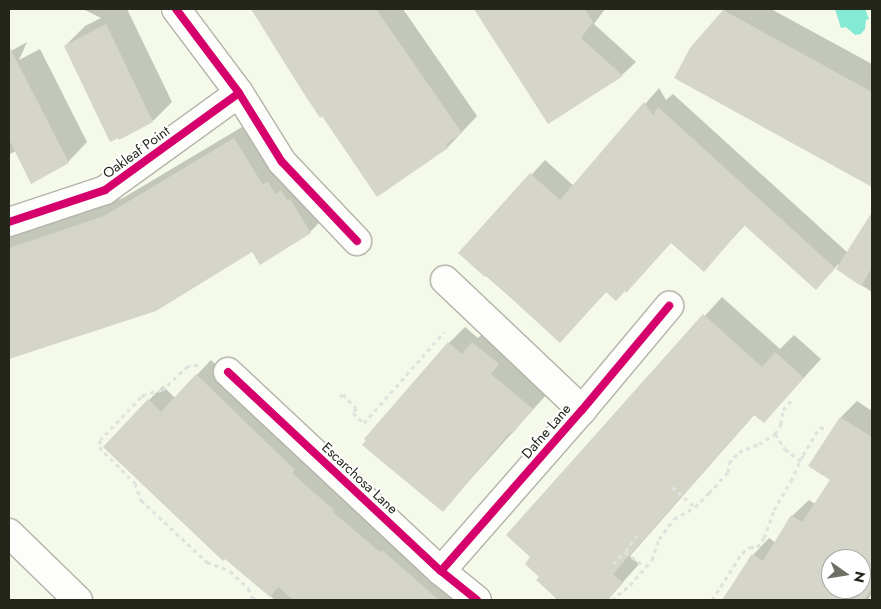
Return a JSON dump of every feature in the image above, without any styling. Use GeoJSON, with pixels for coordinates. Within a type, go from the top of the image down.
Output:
{"type":"FeatureCollection","features":[{"type":"Feature","properties":{"kind":"street"},"geometry":{"type":"LineString","coordinates":[[176,9],[239,93],[282,162],[357,241]]}},
{"type":"Feature","properties":{"kind":"street","name":"Oakleaf Point"},"geometry":{"type":"LineString","coordinates":[[9,222],[105,190],[239,93]]}},
{"type":"Feature","properties":{"kind":"street","name":"Dafne Lane"},"geometry":{"type":"LineString","coordinates":[[445,280],[582,410]]}},
{"type":"Feature","properties":{"kind":"street","name":"Dafne Lane"},"geometry":{"type":"LineString","coordinates":[[441,571],[582,410],[668,306]]}},
{"type":"Feature","properties":{"kind":"street","name":"Escarchosa Lane"},"geometry":{"type":"LineString","coordinates":[[228,372],[441,571],[477,600]]}},
{"type":"Feature","properties":{"kind":"street"},"geometry":{"type":"LineString","coordinates":[[9,533],[78,600]]}},
{"type":"Feature","properties":{"kind":"path"},"geometry":{"type":"LineString","coordinates":[[340,397],[343,394],[356,408],[352,413],[364,423],[444,332]]}},
{"type":"Feature","properties":{"kind":"path"},"geometry":{"type":"LineString","coordinates":[[228,372],[196,365],[188,366],[162,390],[145,394],[141,397],[105,434],[100,440],[99,447],[135,483],[141,500],[207,562],[230,571],[248,588],[252,597],[256,600]]}},
{"type":"Feature","properties":{"kind":"path"},"geometry":{"type":"LineString","coordinates":[[612,600],[630,585],[652,560],[659,540],[674,519],[695,507],[728,472],[729,463],[739,452],[759,444],[775,434],[781,424],[783,410],[793,399]]}},
{"type":"Feature","properties":{"kind":"path"},"geometry":{"type":"LineString","coordinates":[[712,600],[742,553],[750,547],[757,547],[764,538],[774,510],[800,461],[820,427],[826,429]]}},
{"type":"Feature","properties":{"kind":"path"},"geometry":{"type":"LineString","coordinates":[[775,434],[785,450],[800,461]]}},
{"type":"Feature","properties":{"kind":"path"},"geometry":{"type":"LineString","coordinates":[[672,488],[695,507]]}},
{"type":"Feature","properties":{"kind":"path"},"geometry":{"type":"LineString","coordinates":[[613,564],[625,552],[636,535]]}},
{"type":"Feature","properties":{"kind":"path"},"geometry":{"type":"LineString","coordinates":[[625,552],[645,567]]}},
{"type":"Feature","properties":{"kind":"water"},"geometry":{"type":"Polygon","coordinates":[[[835,9],[865,9],[869,19],[866,20],[865,29],[861,34],[855,35],[846,27],[841,28],[835,9]]]}},
{"type":"Feature","properties":{"kind":"building"},"geometry":{"type":"Polygon","coordinates":[[[251,9],[376,9],[462,133],[446,144],[448,148],[377,197],[322,116],[320,118],[251,9]]]}},
{"type":"Feature","properties":{"kind":"building"},"geometry":{"type":"Polygon","coordinates":[[[474,9],[585,9],[593,22],[581,38],[623,76],[548,124],[474,9]]]}},
{"type":"Feature","properties":{"kind":"building"},"geometry":{"type":"Polygon","coordinates":[[[723,10],[872,92],[872,187],[674,78],[690,48],[723,10]]]}},
{"type":"Feature","properties":{"kind":"building"},"geometry":{"type":"Polygon","coordinates":[[[106,24],[153,122],[119,140],[118,138],[110,142],[64,46],[106,24]]]}},
{"type":"Feature","properties":{"kind":"building"},"geometry":{"type":"Polygon","coordinates":[[[9,46],[69,163],[31,184],[9,139],[9,46]]]}},
{"type":"Feature","properties":{"kind":"building"},"geometry":{"type":"Polygon","coordinates":[[[644,102],[653,115],[658,107],[835,268],[816,290],[744,225],[704,272],[671,243],[626,293],[625,291],[616,301],[606,292],[560,343],[486,275],[485,277],[458,253],[530,173],[560,200],[644,102]]]}},
{"type":"Feature","properties":{"kind":"building"},"geometry":{"type":"Polygon","coordinates":[[[234,138],[263,185],[268,181],[275,194],[281,190],[287,200],[290,199],[311,233],[260,265],[252,252],[156,311],[9,359],[9,248],[104,216],[234,138]]]}},
{"type":"Feature","properties":{"kind":"building"},"geometry":{"type":"Polygon","coordinates":[[[872,212],[872,268],[861,286],[836,269],[872,212]]]}},
{"type":"Feature","properties":{"kind":"building"},"geometry":{"type":"Polygon","coordinates":[[[703,314],[762,367],[775,352],[804,378],[764,423],[754,415],[613,574],[623,583],[608,600],[558,600],[536,580],[539,577],[525,564],[530,557],[506,535],[703,314]]]}},
{"type":"Feature","properties":{"kind":"building"},"geometry":{"type":"Polygon","coordinates":[[[448,342],[462,354],[472,342],[499,364],[491,374],[533,409],[512,434],[510,432],[443,512],[362,445],[366,440],[364,439],[448,342]]]}},
{"type":"Feature","properties":{"kind":"building"},"geometry":{"type":"Polygon","coordinates":[[[196,374],[295,470],[292,473],[334,510],[333,512],[380,552],[382,550],[439,600],[293,600],[278,587],[270,597],[225,559],[223,561],[103,447],[148,399],[161,412],[196,374]]]}},
{"type":"Feature","properties":{"kind":"building"},"geometry":{"type":"Polygon","coordinates":[[[840,417],[872,437],[872,587],[871,589],[871,549],[821,549],[821,599],[864,600],[722,600],[752,554],[763,561],[791,515],[802,522],[830,480],[808,466],[840,417]]]}},
{"type":"Feature","properties":{"kind":"cycle path"},"geometry":{"type":"LineString","coordinates":[[176,9],[239,93],[282,162],[357,241]]}},
{"type":"Feature","properties":{"kind":"cycle path"},"geometry":{"type":"LineString","coordinates":[[9,222],[105,190],[239,93]]}},
{"type":"Feature","properties":{"kind":"cycle path"},"geometry":{"type":"LineString","coordinates":[[441,571],[582,410],[669,306]]}},
{"type":"Feature","properties":{"kind":"cycle path"},"geometry":{"type":"LineString","coordinates":[[228,372],[441,571],[477,600]]}}]}
